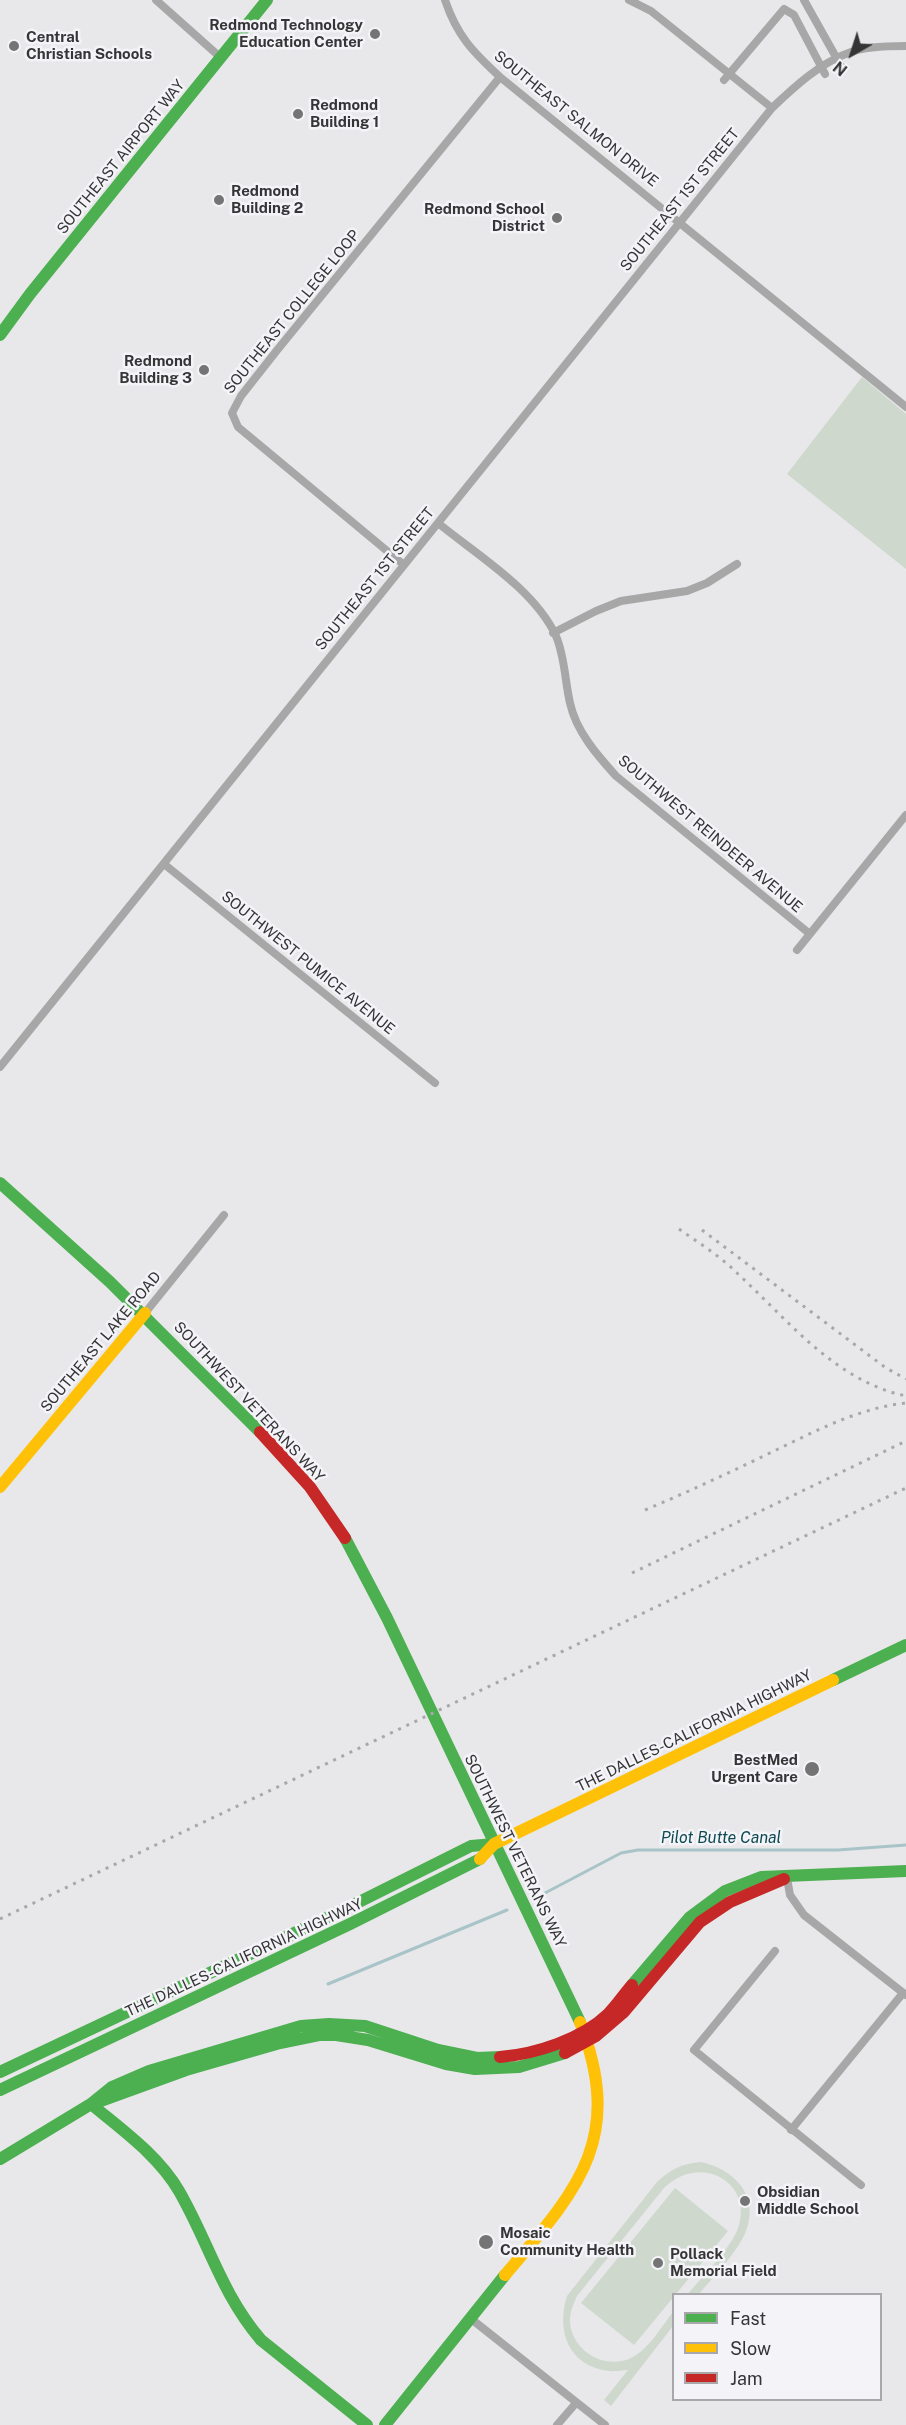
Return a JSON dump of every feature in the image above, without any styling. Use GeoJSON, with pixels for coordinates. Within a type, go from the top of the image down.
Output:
{"type":"FeatureCollection","features":[{"type":"Feature","properties":{"kind":"main road","name":"SOUTHEAST AIRPORT WAY"},"geometry":{"type":"LineString","coordinates":[[0,335],[30,294],[267,0]]}},
{"type":"Feature","properties":{"kind":"main road","name":"SOUTHWEST VETERANS WAY"},"geometry":{"type":"LineString","coordinates":[[0,1183],[56,1230],[144,1313],[280,1452],[323,1504],[355,1554],[387,1618],[586,2037],[596,2078],[597,2120],[594,2144],[586,2166],[558,2210],[385,2425]]}},
{"type":"Feature","properties":{"kind":"main road","name":"SOUTHEAST LAKE ROAD"},"geometry":{"type":"LineString","coordinates":[[0,1487],[144,1313]]}},
{"type":"Feature","properties":{"kind":"main road","name":"THE DALLES-CALIFORNIA HIGHWAY"},"geometry":{"type":"LineString","coordinates":[[0,2072],[344,1910],[471,1846],[494,1844],[906,1645]]}},
{"type":"Feature","properties":{"kind":"main road","name":"THE DALLES-CALIFORNIA HIGHWAY"},"geometry":{"type":"LineString","coordinates":[[0,2090],[478,1861],[494,1844]]}},
{"type":"Feature","properties":{"kind":"main road"},"geometry":{"type":"LineString","coordinates":[[0,2159],[90,2104],[112,2087],[149,2071],[301,2026],[329,2024],[365,2026],[438,2050],[477,2058],[525,2055],[586,2037],[608,2015],[690,1917],[706,1903],[742,1883],[761,1877],[787,1878],[906,1871]]}},
{"type":"Feature","properties":{"kind":"main road"},"geometry":{"type":"LineString","coordinates":[[139,2023],[151,2008],[150,2000]]}},
{"type":"Feature","properties":{"kind":"main road"},"geometry":{"type":"LineString","coordinates":[[90,2104],[139,2144],[160,2165],[178,2190],[232,2302],[246,2324],[261,2340],[367,2425]]}},
{"type":"Feature","properties":{"kind":"street"},"geometry":{"type":"LineString","coordinates":[[156,0],[220,57]]}},
{"type":"Feature","properties":{"kind":"street","name":"SOUTHEAST SALMON DRIVE"},"geometry":{"type":"LineString","coordinates":[[446,0],[452,19],[469,48],[500,77],[906,407]]}},
{"type":"Feature","properties":{"kind":"street"},"geometry":{"type":"LineString","coordinates":[[629,0],[651,11],[772,108]]}},
{"type":"Feature","properties":{"kind":"street"},"geometry":{"type":"LineString","coordinates":[[804,0],[841,66]]}},
{"type":"Feature","properties":{"kind":"street"},"geometry":{"type":"LineString","coordinates":[[724,80],[784,9],[794,15],[825,74]]}},
{"type":"Feature","properties":{"kind":"street","name":"SOUTHEAST 1ST STREET"},"geometry":{"type":"LineString","coordinates":[[0,1067],[772,108],[795,86],[823,66],[852,51],[906,46]]}},
{"type":"Feature","properties":{"kind":"street","name":"SOUTHEAST COLLEGE LOOP"},"geometry":{"type":"LineString","coordinates":[[404,565],[238,428],[232,413],[241,396],[270,359],[500,77]]}},
{"type":"Feature","properties":{"kind":"street","name":"SOUTHWEST REINDEER AVENUE"},"geometry":{"type":"LineString","coordinates":[[438,523],[503,574],[533,602],[553,633],[563,666],[570,705],[581,730],[596,753],[616,776],[810,934]]}},
{"type":"Feature","properties":{"kind":"street"},"geometry":{"type":"LineString","coordinates":[[553,633],[621,601],[687,591],[707,583],[737,564]]}},
{"type":"Feature","properties":{"kind":"street"},"geometry":{"type":"LineString","coordinates":[[797,950],[906,815]]}},
{"type":"Feature","properties":{"kind":"street","name":"SOUTHWEST PUMICE AVENUE"},"geometry":{"type":"LineString","coordinates":[[164,864],[435,1083]]}},
{"type":"Feature","properties":{"kind":"street","name":"SOUTHEAST LAKE ROAD"},"geometry":{"type":"LineString","coordinates":[[144,1313],[224,1215]]}},
{"type":"Feature","properties":{"kind":"street"},"geometry":{"type":"LineString","coordinates":[[787,1878],[790,1895],[804,1915],[904,1994],[791,2130]]}},
{"type":"Feature","properties":{"kind":"street"},"geometry":{"type":"LineString","coordinates":[[775,1951],[694,2050],[861,2185]]}},
{"type":"Feature","properties":{"kind":"street"},"geometry":{"type":"LineString","coordinates":[[470,2318],[604,2425]]}},
{"type":"Feature","properties":{"kind":"street"},"geometry":{"type":"LineString","coordinates":[[557,2425],[576,2403]]}},
{"type":"Feature","properties":{"kind":"shaded area"},"geometry":{"type":"Polygon","coordinates":[[[862,377],[906,414],[906,569],[787,474],[862,377]]]}},
{"type":"Feature","properties":{"kind":"shaded area"},"geometry":{"type":"Polygon","coordinates":[[[700,2162],[712,2165],[723,2170],[741,2185],[749,2206],[746,2231],[725,2264],[700,2293],[689,2293],[735,2236],[741,2212],[738,2198],[731,2186],[721,2178],[708,2173],[693,2173],[678,2178],[664,2188],[577,2296],[570,2316],[572,2333],[583,2349],[609,2362],[629,2359],[636,2355],[654,2338],[672,2313],[672,2327],[611,2406],[604,2400],[628,2370],[611,2371],[595,2368],[575,2354],[568,2345],[563,2322],[567,2296],[657,2182],[687,2164],[700,2162]]]}},
{"type":"Feature","properties":{"kind":"shaded area","name":"Pollack Memorial Field"},"geometry":{"type":"Polygon","coordinates":[[[675,2188],[728,2231],[677,2293],[672,2293],[672,2299],[634,2345],[581,2303],[675,2188]]]}},
{"type":"Feature","properties":{"kind":"waterway","name":"Pilot Butte Canal"},"geometry":{"type":"LineString","coordinates":[[545,1893],[621,1853],[638,1850],[838,1850],[906,1845]]}},
{"type":"Feature","properties":{"kind":"waterway","name":"Pilot Butte Canal"},"geometry":{"type":"LineString","coordinates":[[328,1984],[507,1910]]}},
{"type":"Feature","properties":{"kind":"railway"},"geometry":{"type":"LineString","coordinates":[[679,1229],[730,1267],[794,1329],[835,1363],[880,1388],[906,1396]]}},
{"type":"Feature","properties":{"kind":"railway"},"geometry":{"type":"LineString","coordinates":[[702,1230],[886,1368],[906,1379]]}},
{"type":"Feature","properties":{"kind":"railway"},"geometry":{"type":"LineString","coordinates":[[645,1510],[839,1421],[872,1410],[906,1403]]}},
{"type":"Feature","properties":{"kind":"railway"},"geometry":{"type":"LineString","coordinates":[[632,1573],[906,1441]]}},
{"type":"Feature","properties":{"kind":"railway"},"geometry":{"type":"LineString","coordinates":[[0,1919],[906,1488]]}},
{"type":"Feature","properties":{"kind":"traffic: fast"},"geometry":{"type":"LineString","coordinates":[[0,335],[30,294],[267,0]]}},
{"type":"Feature","properties":{"kind":"traffic: fast"},"geometry":{"type":"LineString","coordinates":[[0,1183],[110,1282],[260,1432]]}},
{"type":"Feature","properties":{"kind":"traffic: fast"},"geometry":{"type":"LineString","coordinates":[[345,1538],[387,1618],[580,2022]]}},
{"type":"Feature","properties":{"kind":"traffic: fast"},"geometry":{"type":"LineString","coordinates":[[833,1680],[906,1645]]}},
{"type":"Feature","properties":{"kind":"traffic: fast"},"geometry":{"type":"LineString","coordinates":[[0,2072],[343,1910],[471,1846],[494,1844]]}},
{"type":"Feature","properties":{"kind":"traffic: fast"},"geometry":{"type":"LineString","coordinates":[[0,2090],[350,1924],[480,1859]]}},
{"type":"Feature","properties":{"kind":"traffic: fast"},"geometry":{"type":"LineString","coordinates":[[632,1985],[690,1917],[725,1891],[761,1877],[906,1871]]}},
{"type":"Feature","properties":{"kind":"traffic: fast"},"geometry":{"type":"LineString","coordinates":[[0,2159],[91,2104],[112,2087],[149,2071],[301,2026],[329,2024],[365,2026],[438,2050],[477,2058],[500,2057]]}},
{"type":"Feature","properties":{"kind":"traffic: fast"},"geometry":{"type":"LineString","coordinates":[[95,2103],[186,2070],[280,2043],[319,2035],[368,2040],[446,2064],[475,2069],[519,2067],[565,2053]]}},
{"type":"Feature","properties":{"kind":"traffic: fast"},"geometry":{"type":"LineString","coordinates":[[91,2104],[139,2144],[170,2178],[189,2210],[225,2286],[261,2340],[367,2425]]}},
{"type":"Feature","properties":{"kind":"traffic: fast"},"geometry":{"type":"LineString","coordinates":[[385,2425],[505,2275]]}},
{"type":"Feature","properties":{"kind":"traffic: slow"},"geometry":{"type":"LineString","coordinates":[[0,1487],[145,1313]]}},
{"type":"Feature","properties":{"kind":"traffic: slow"},"geometry":{"type":"LineString","coordinates":[[480,1859],[494,1844],[833,1680]]}},
{"type":"Feature","properties":{"kind":"traffic: slow"},"geometry":{"type":"LineString","coordinates":[[505,2275],[554,2216],[573,2188],[587,2160],[595,2131],[598,2099],[593,2063],[580,2022]]}},
{"type":"Feature","properties":{"kind":"traffic: jam"},"geometry":{"type":"LineString","coordinates":[[260,1432],[310,1487],[345,1538]]}},
{"type":"Feature","properties":{"kind":"traffic: jam"},"geometry":{"type":"LineString","coordinates":[[565,2053],[596,2036],[624,2012],[700,1922],[730,1902],[784,1879]]}},
{"type":"Feature","properties":{"kind":"traffic: jam"},"geometry":{"type":"LineString","coordinates":[[500,2057],[543,2049],[585,2031],[608,2014],[632,1985]]}},
{"type":"Feature","properties":{"kind":"place","name":"Redmond Technology Education Center"},"geometry":{"type":"Point","coordinates":[375,34]}},
{"type":"Feature","properties":{"kind":"place","name":"Central Christian Schools"},"geometry":{"type":"Point","coordinates":[14,46]}},
{"type":"Feature","properties":{"kind":"place","name":"Redmond Building 1"},"geometry":{"type":"Point","coordinates":[298,114]}},
{"type":"Feature","properties":{"kind":"place","name":"Redmond Building 2"},"geometry":{"type":"Point","coordinates":[219,200]}},
{"type":"Feature","properties":{"kind":"place","name":"Redmond School District"},"geometry":{"type":"Point","coordinates":[557,218]}},
{"type":"Feature","properties":{"kind":"place","name":"Redmond Building 3"},"geometry":{"type":"Point","coordinates":[204,370]}},
{"type":"Feature","properties":{"kind":"place","name":"BestMed Urgent Care"},"geometry":{"type":"Point","coordinates":[812,1769]}},
{"type":"Feature","properties":{"kind":"place","name":"Obsidian Middle School"},"geometry":{"type":"Point","coordinates":[745,2201]}},
{"type":"Feature","properties":{"kind":"place","name":"Mosaic Community Health"},"geometry":{"type":"Point","coordinates":[486,2242]}},
{"type":"Feature","properties":{"kind":"place","name":"Pollack Memorial Field"},"geometry":{"type":"Point","coordinates":[658,2263]}}]}
